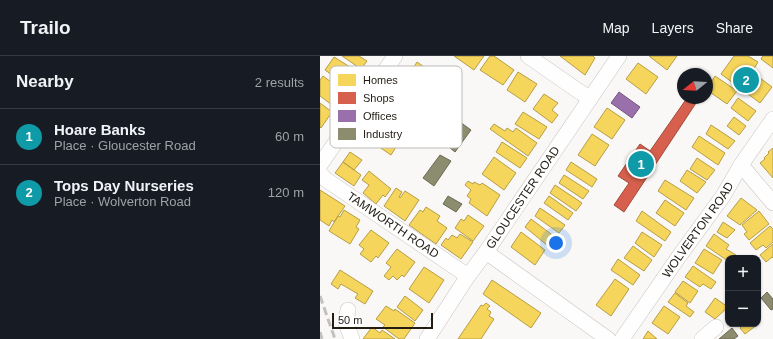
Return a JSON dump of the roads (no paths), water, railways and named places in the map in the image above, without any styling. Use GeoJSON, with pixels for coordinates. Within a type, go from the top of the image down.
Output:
{"type":"FeatureCollection","features":[{"type":"Feature","properties":{"kind":"street"},"geometry":{"type":"LineString","coordinates":[[388,66],[395,56]]}},
{"type":"Feature","properties":{"kind":"street"},"geometry":{"type":"LineString","coordinates":[[528,56],[590,99]]}},
{"type":"Feature","properties":{"kind":"street","name":"GLOUCESTER ROAD"},"geometry":{"type":"LineString","coordinates":[[426,339],[620,56]]}},
{"type":"Feature","properties":{"kind":"street","name":"WOLVERTON ROAD"},"geometry":{"type":"LineString","coordinates":[[622,339],[723,196],[741,165],[773,119]]}},
{"type":"Feature","properties":{"kind":"street"},"geometry":{"type":"LineString","coordinates":[[320,165],[332,148]]}},
{"type":"Feature","properties":{"kind":"street"},"geometry":{"type":"LineString","coordinates":[[741,165],[773,203]]}},
{"type":"Feature","properties":{"kind":"street","name":"TAMWORTH ROAD"},"geometry":{"type":"LineString","coordinates":[[320,173],[325,179],[468,276]]}},
{"type":"Feature","properties":{"kind":"street"},"geometry":{"type":"LineString","coordinates":[[486,252],[608,339]]}},
{"type":"Feature","properties":{"kind":"street"},"geometry":{"type":"LineString","coordinates":[[348,310],[346,323],[352,339]]}},
{"type":"Feature","properties":{"kind":"street"},"geometry":{"type":"LineString","coordinates":[[702,339],[716,327]]}},
{"type":"Feature","properties":{"kind":"railway"},"geometry":{"type":"LineString","coordinates":[[320,296],[335,339]]}},
{"type":"Feature","properties":{"kind":"railway"},"geometry":{"type":"LineString","coordinates":[[320,332],[322,339]]}},
{"type":"Feature","properties":{"kind":"place","name":"Tops Day Nurseries"},"geometry":{"type":"Point","coordinates":[746,80]}},
{"type":"Feature","properties":{"kind":"place","name":"Hoare Banks"},"geometry":{"type":"Point","coordinates":[641,164]}}]}
